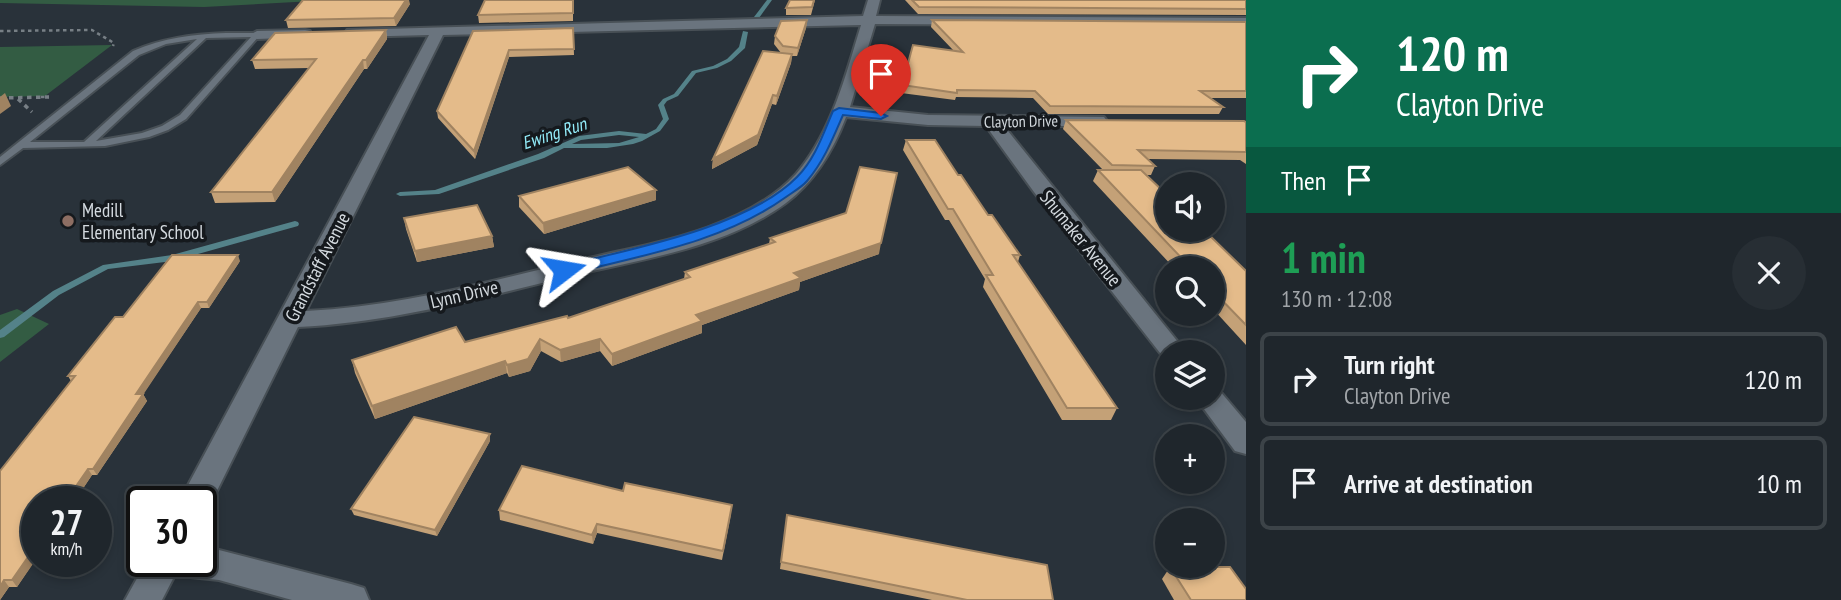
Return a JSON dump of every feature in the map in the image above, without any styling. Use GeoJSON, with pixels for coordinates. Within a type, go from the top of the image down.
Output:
{"type":"FeatureCollection","features":[{"type":"Feature","properties":{"kind":"street"},"geometry":{"type":"LineString","coordinates":[[257,35],[438,31],[871,10],[1246,22]]}},
{"type":"Feature","properties":{"kind":"street","name":"Lynn Drive"},"geometry":{"type":"LineString","coordinates":[[290,320],[351,318],[396,310],[703,234],[761,209],[795,186],[814,165],[830,136],[871,10]]}},
{"type":"Feature","properties":{"kind":"street","name":"Grandstaff Avenue"},"geometry":{"type":"LineString","coordinates":[[203,486],[438,31]]}},
{"type":"Feature","properties":{"kind":"street","name":"Clayton Drive"},"geometry":{"type":"LineString","coordinates":[[839,111],[928,120],[1112,121]]}},
{"type":"Feature","properties":{"kind":"street","name":"Shumaker Avenue"},"geometry":{"type":"LineString","coordinates":[[992,121],[1041,188],[1163,340]]}},
{"type":"Feature","properties":{"kind":"street"},"geometry":{"type":"LineString","coordinates":[[1219,410],[1246,443]]}},
{"type":"Feature","properties":{"kind":"street"},"geometry":{"type":"LineString","coordinates":[[217,565],[351,600]]}},
{"type":"Feature","properties":{"kind":"street"},"geometry":{"type":"LineString","coordinates":[[143,600],[156,577]]}},
{"type":"Feature","properties":{"kind":"lane"},"geometry":{"type":"LineString","coordinates":[[0,162],[135,53],[159,43],[203,37],[257,35]]}},
{"type":"Feature","properties":{"kind":"lane"},"geometry":{"type":"LineString","coordinates":[[22,145],[139,138],[172,125],[183,117],[257,35]]}},
{"type":"Feature","properties":{"kind":"lane"},"geometry":{"type":"LineString","coordinates":[[88,143],[203,37]]}},
{"type":"Feature","properties":{"kind":"path"},"geometry":{"type":"LineString","coordinates":[[0,31],[92,30],[115,44],[105,52]]}},
{"type":"Feature","properties":{"kind":"path"},"geometry":{"type":"LineString","coordinates":[[0,98],[45,97],[55,90]]}},
{"type":"Feature","properties":{"kind":"path"},"geometry":{"type":"LineString","coordinates":[[17,98],[36,115]]}},
{"type":"Feature","properties":{"kind":"green space"},"geometry":{"type":"Polygon","coordinates":[[[0,0],[332,0],[204,7],[0,3],[0,0]]]}},
{"type":"Feature","properties":{"kind":"green space"},"geometry":{"type":"Polygon","coordinates":[[[112,45],[45,96],[0,97],[0,47],[112,45]]]}},
{"type":"Feature","properties":{"kind":"green space"},"geometry":{"type":"Polygon","coordinates":[[[17,309],[49,324],[0,362],[0,315],[17,309]]]}},
{"type":"Feature","properties":{"kind":"building"},"geometry":{"type":"Polygon","coordinates":[[[303,0],[406,0],[394,18],[286,20],[303,0]]]}},
{"type":"Feature","properties":{"kind":"building"},"geometry":{"type":"Polygon","coordinates":[[[485,0],[573,0],[573,13],[478,15],[485,0]]]}},
{"type":"Feature","properties":{"kind":"building"},"geometry":{"type":"Polygon","coordinates":[[[790,0],[814,0],[812,7],[786,8],[790,0]]]}},
{"type":"Feature","properties":{"kind":"building"},"geometry":{"type":"Polygon","coordinates":[[[912,0],[1246,0],[1246,9],[919,7],[912,0]]]}},
{"type":"Feature","properties":{"kind":"building"},"geometry":{"type":"Polygon","coordinates":[[[807,20],[798,48],[783,46],[775,36],[781,21],[807,20]]]}},
{"type":"Feature","properties":{"kind":"building"},"geometry":{"type":"Polygon","coordinates":[[[932,20],[1246,22],[1246,91],[1200,91],[1223,107],[1050,106],[1035,91],[957,90],[957,93],[902,85],[913,45],[963,52],[932,20]]]}},
{"type":"Feature","properties":{"kind":"building"},"geometry":{"type":"Polygon","coordinates":[[[573,28],[574,49],[509,50],[474,151],[437,111],[473,31],[573,28]]]}},
{"type":"Feature","properties":{"kind":"building"},"geometry":{"type":"Polygon","coordinates":[[[386,30],[272,192],[211,192],[316,59],[252,60],[275,33],[386,30]]]}},
{"type":"Feature","properties":{"kind":"building"},"geometry":{"type":"Polygon","coordinates":[[[763,51],[792,54],[777,96],[773,95],[758,135],[713,159],[763,51]]]}},
{"type":"Feature","properties":{"kind":"building"},"geometry":{"type":"Polygon","coordinates":[[[1066,120],[1244,121],[1246,152],[1138,150],[1155,166],[1112,165],[1066,120]]]}},
{"type":"Feature","properties":{"kind":"building"},"geometry":{"type":"Polygon","coordinates":[[[906,140],[935,140],[958,175],[961,175],[988,215],[992,215],[1020,255],[1013,255],[1117,408],[1067,408],[986,275],[993,275],[953,209],[948,209],[906,140]]]}},
{"type":"Feature","properties":{"kind":"building"},"geometry":{"type":"Polygon","coordinates":[[[628,167],[656,190],[543,223],[519,196],[628,167]]]}},
{"type":"Feature","properties":{"kind":"building"},"geometry":{"type":"Polygon","coordinates":[[[860,167],[897,173],[881,243],[794,273],[801,278],[696,315],[702,321],[612,354],[600,339],[560,350],[540,339],[528,359],[507,365],[505,361],[372,406],[352,360],[456,327],[465,342],[567,316],[568,318],[690,277],[685,272],[775,242],[770,238],[846,213],[860,167]]]}},
{"type":"Feature","properties":{"kind":"building"},"geometry":{"type":"Polygon","coordinates":[[[1098,170],[1141,170],[1155,183],[1155,230],[1098,170]]]}},
{"type":"Feature","properties":{"kind":"building"},"geometry":{"type":"Polygon","coordinates":[[[477,205],[492,236],[415,251],[404,218],[477,205]]]}},
{"type":"Feature","properties":{"kind":"building"},"geometry":{"type":"Polygon","coordinates":[[[1166,242],[1216,242],[1246,271],[1246,325],[1225,303],[1225,256],[1180,256],[1166,242]]]}},
{"type":"Feature","properties":{"kind":"building"},"geometry":{"type":"Polygon","coordinates":[[[172,255],[238,255],[207,302],[198,302],[136,394],[143,394],[93,469],[88,469],[76,486],[21,486],[21,567],[12,580],[4,580],[0,587],[0,471],[75,376],[68,376],[115,317],[123,317],[172,255]]]}},
{"type":"Feature","properties":{"kind":"building"},"geometry":{"type":"Polygon","coordinates":[[[414,417],[490,434],[435,530],[351,509],[414,417]]]}},
{"type":"Feature","properties":{"kind":"building"},"geometry":{"type":"Polygon","coordinates":[[[522,466],[623,491],[625,483],[732,505],[723,551],[597,524],[592,535],[499,510],[522,466]]]}},
{"type":"Feature","properties":{"kind":"building"},"geometry":{"type":"Polygon","coordinates":[[[787,515],[1047,565],[1053,600],[967,600],[781,562],[787,515]]]}},
{"type":"Feature","properties":{"kind":"building"},"geometry":{"type":"Polygon","coordinates":[[[1225,567],[1230,567],[1246,589],[1246,600],[1191,600],[1177,578],[1225,578],[1225,567]]]}},
{"type":"Feature","properties":{"kind":"waterway","name":"Ewing Run"},"geometry":{"type":"LineString","coordinates":[[757,17],[770,0]]}},
{"type":"Feature","properties":{"kind":"waterway","name":"Ewing Run"},"geometry":{"type":"LineString","coordinates":[[647,136],[658,130],[666,119],[661,105],[665,100],[676,95],[694,72],[729,60],[742,48],[745,32]]}},
{"type":"Feature","properties":{"kind":"waterway","name":"Ewing Run"},"geometry":{"type":"LineString","coordinates":[[400,194],[436,192],[541,156],[579,138],[619,133],[647,136]]}},
{"type":"Feature","properties":{"kind":"waterway"},"geometry":{"type":"LineString","coordinates":[[564,146],[619,145],[647,136]]}},
{"type":"Feature","properties":{"kind":"waterway","name":"Ewing Run"},"geometry":{"type":"LineString","coordinates":[[0,335],[56,293],[106,267],[173,258],[295,224]]}},
{"type":"Feature","properties":{"kind":"place","name":"Medill Elementary School"},"geometry":{"type":"Point","coordinates":[68,221]}},
{"type":"Feature","properties":{"kind":"route"},"geometry":{"type":"LineString","coordinates":[[564,270],[703,234],[761,209],[789,191],[814,165],[830,136],[839,111],[881,116]]}}]}
